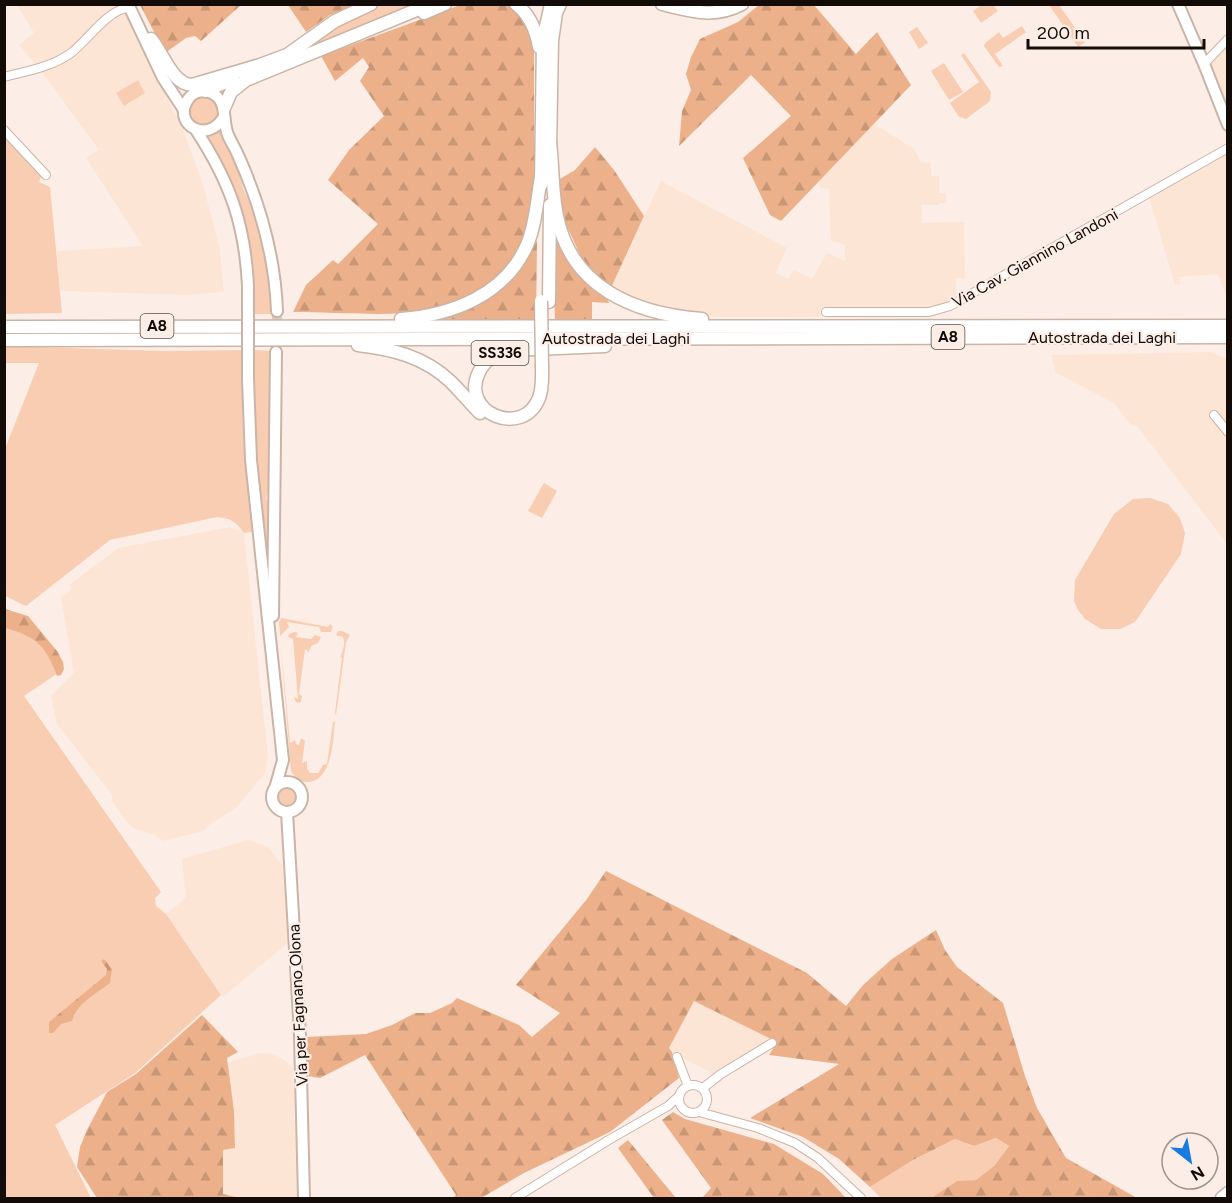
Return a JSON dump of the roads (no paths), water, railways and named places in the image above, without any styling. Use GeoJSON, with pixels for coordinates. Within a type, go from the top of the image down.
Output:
{"type":"FeatureCollection","features":[{"type":"Feature","properties":{"kind":"highway"},"geometry":{"type":"LineString","coordinates":[[200,92],[214,89],[260,65],[294,51],[335,21],[371,4]]}},
{"type":"Feature","properties":{"kind":"highway"},"geometry":{"type":"LineString","coordinates":[[223,113],[231,92],[240,84],[431,4]]}},
{"type":"Feature","properties":{"kind":"highway"},"geometry":{"type":"LineString","coordinates":[[360,35],[372,33],[445,4]]}},
{"type":"Feature","properties":{"kind":"highway"},"geometry":{"type":"LineString","coordinates":[[516,4],[534,27],[542,69]]}},
{"type":"Feature","properties":{"kind":"highway"},"geometry":{"type":"LineString","coordinates":[[311,339],[394,350],[419,359],[451,382],[484,416],[505,425],[525,422],[541,410],[547,393],[541,177],[542,69],[543,40],[551,4]]}},
{"type":"Feature","properties":{"kind":"highway"},"geometry":{"type":"LineString","coordinates":[[545,302],[552,41],[560,4]]}},
{"type":"Feature","properties":{"kind":"highway"},"geometry":{"type":"LineString","coordinates":[[662,4],[706,14],[720,13],[742,4]]}},
{"type":"Feature","properties":{"kind":"highway"},"geometry":{"type":"LineString","coordinates":[[151,39],[175,77],[187,85],[198,84],[260,65]]}},
{"type":"Feature","properties":{"kind":"highway"},"geometry":{"type":"LineString","coordinates":[[550,142],[555,205],[561,233],[569,250],[588,278],[619,299],[647,310],[679,317],[763,327]]}},
{"type":"Feature","properties":{"kind":"highway"},"geometry":{"type":"LineString","coordinates":[[310,326],[412,318],[444,312],[483,296],[505,278],[528,244],[534,224],[541,177]]}},
{"type":"Feature","properties":{"kind":"highway","name":"Autostrada dei Laghi"},"geometry":{"type":"LineString","coordinates":[[4,327],[1227,326]]}},
{"type":"Feature","properties":{"kind":"highway","name":"Autostrada dei Laghi"},"geometry":{"type":"LineString","coordinates":[[4,340],[1227,337]]}},
{"type":"Feature","properties":{"kind":"highway","name":"SS336"},"geometry":{"type":"LineString","coordinates":[[546,365],[540,396],[535,406],[522,416],[514,419],[496,416],[480,405],[474,387],[481,367],[488,358],[499,353],[512,350],[638,344],[668,338]]}},
{"type":"Feature","properties":{"kind":"highway"},"geometry":{"type":"LineString","coordinates":[[1222,1198],[1227,1193]]}},
{"type":"Feature","properties":{"kind":"main road"},"geometry":{"type":"LineString","coordinates":[[1178,4],[1227,125]]}},
{"type":"Feature","properties":{"kind":"main road"},"geometry":{"type":"LineString","coordinates":[[131,6],[151,39],[173,85],[180,90],[218,96],[228,134],[238,155],[269,244],[277,311]]}},
{"type":"Feature","properties":{"kind":"main road"},"geometry":{"type":"LineString","coordinates":[[131,6],[163,78],[184,110],[187,122],[196,130],[209,149],[231,193],[238,214],[247,259],[251,460],[273,653]]}},
{"type":"Feature","properties":{"kind":"main road"},"geometry":{"type":"LineString","coordinates":[[184,110],[187,100],[200,92]]}},
{"type":"Feature","properties":{"kind":"main road"},"geometry":{"type":"LineString","coordinates":[[196,130],[209,131],[215,128],[223,113]]}},
{"type":"Feature","properties":{"kind":"main road"},"geometry":{"type":"LineString","coordinates":[[273,653],[276,352]]}},
{"type":"Feature","properties":{"kind":"main road","name":"Via per Fagnano Olona"},"geometry":{"type":"LineString","coordinates":[[273,653],[283,760],[294,783],[302,793],[301,802],[296,809],[287,812],[279,810],[273,804],[272,795],[283,760]]}},
{"type":"Feature","properties":{"kind":"main road"},"geometry":{"type":"LineString","coordinates":[[276,786],[285,782],[294,783]]}},
{"type":"Feature","properties":{"kind":"main road","name":"Via per Fagnano Olona"},"geometry":{"type":"LineString","coordinates":[[287,812],[300,1035],[304,1198]]}},
{"type":"Feature","properties":{"kind":"street"},"geometry":{"type":"LineString","coordinates":[[4,77],[48,64],[66,56],[116,8],[131,6]]}},
{"type":"Feature","properties":{"kind":"street"},"geometry":{"type":"LineString","coordinates":[[1204,64],[1227,39]]}},
{"type":"Feature","properties":{"kind":"street"},"geometry":{"type":"LineString","coordinates":[[4,130],[46,175]]}},
{"type":"Feature","properties":{"kind":"street","name":"Via Cav. Giannino Landoni"},"geometry":{"type":"LineString","coordinates":[[826,312],[929,312],[950,306],[1227,148]]}},
{"type":"Feature","properties":{"kind":"street"},"geometry":{"type":"LineString","coordinates":[[1214,415],[1227,432]]}},
{"type":"Feature","properties":{"kind":"street"},"geometry":{"type":"LineString","coordinates":[[703,1089],[722,1074],[772,1043]]}},
{"type":"Feature","properties":{"kind":"street"},"geometry":{"type":"LineString","coordinates":[[677,1057],[688,1086]]}},
{"type":"Feature","properties":{"kind":"street"},"geometry":{"type":"LineString","coordinates":[[515,1198],[662,1109],[688,1086],[697,1085],[703,1089],[714,1112],[719,1116]]}},
{"type":"Feature","properties":{"kind":"street"},"geometry":{"type":"LineString","coordinates":[[679,1096],[682,1109]]}},
{"type":"Feature","properties":{"kind":"street"},"geometry":{"type":"LineString","coordinates":[[699,1112],[704,1109],[708,1101]]}},
{"type":"Feature","properties":{"kind":"street"},"geometry":{"type":"LineString","coordinates":[[662,1109],[682,1109],[690,1113],[699,1112],[719,1116],[774,1133],[818,1158],[861,1198]]}},
{"type":"Feature","properties":{"kind":"tunnel"},"geometry":{"type":"LineString","coordinates":[[276,352],[277,311]]}}]}
